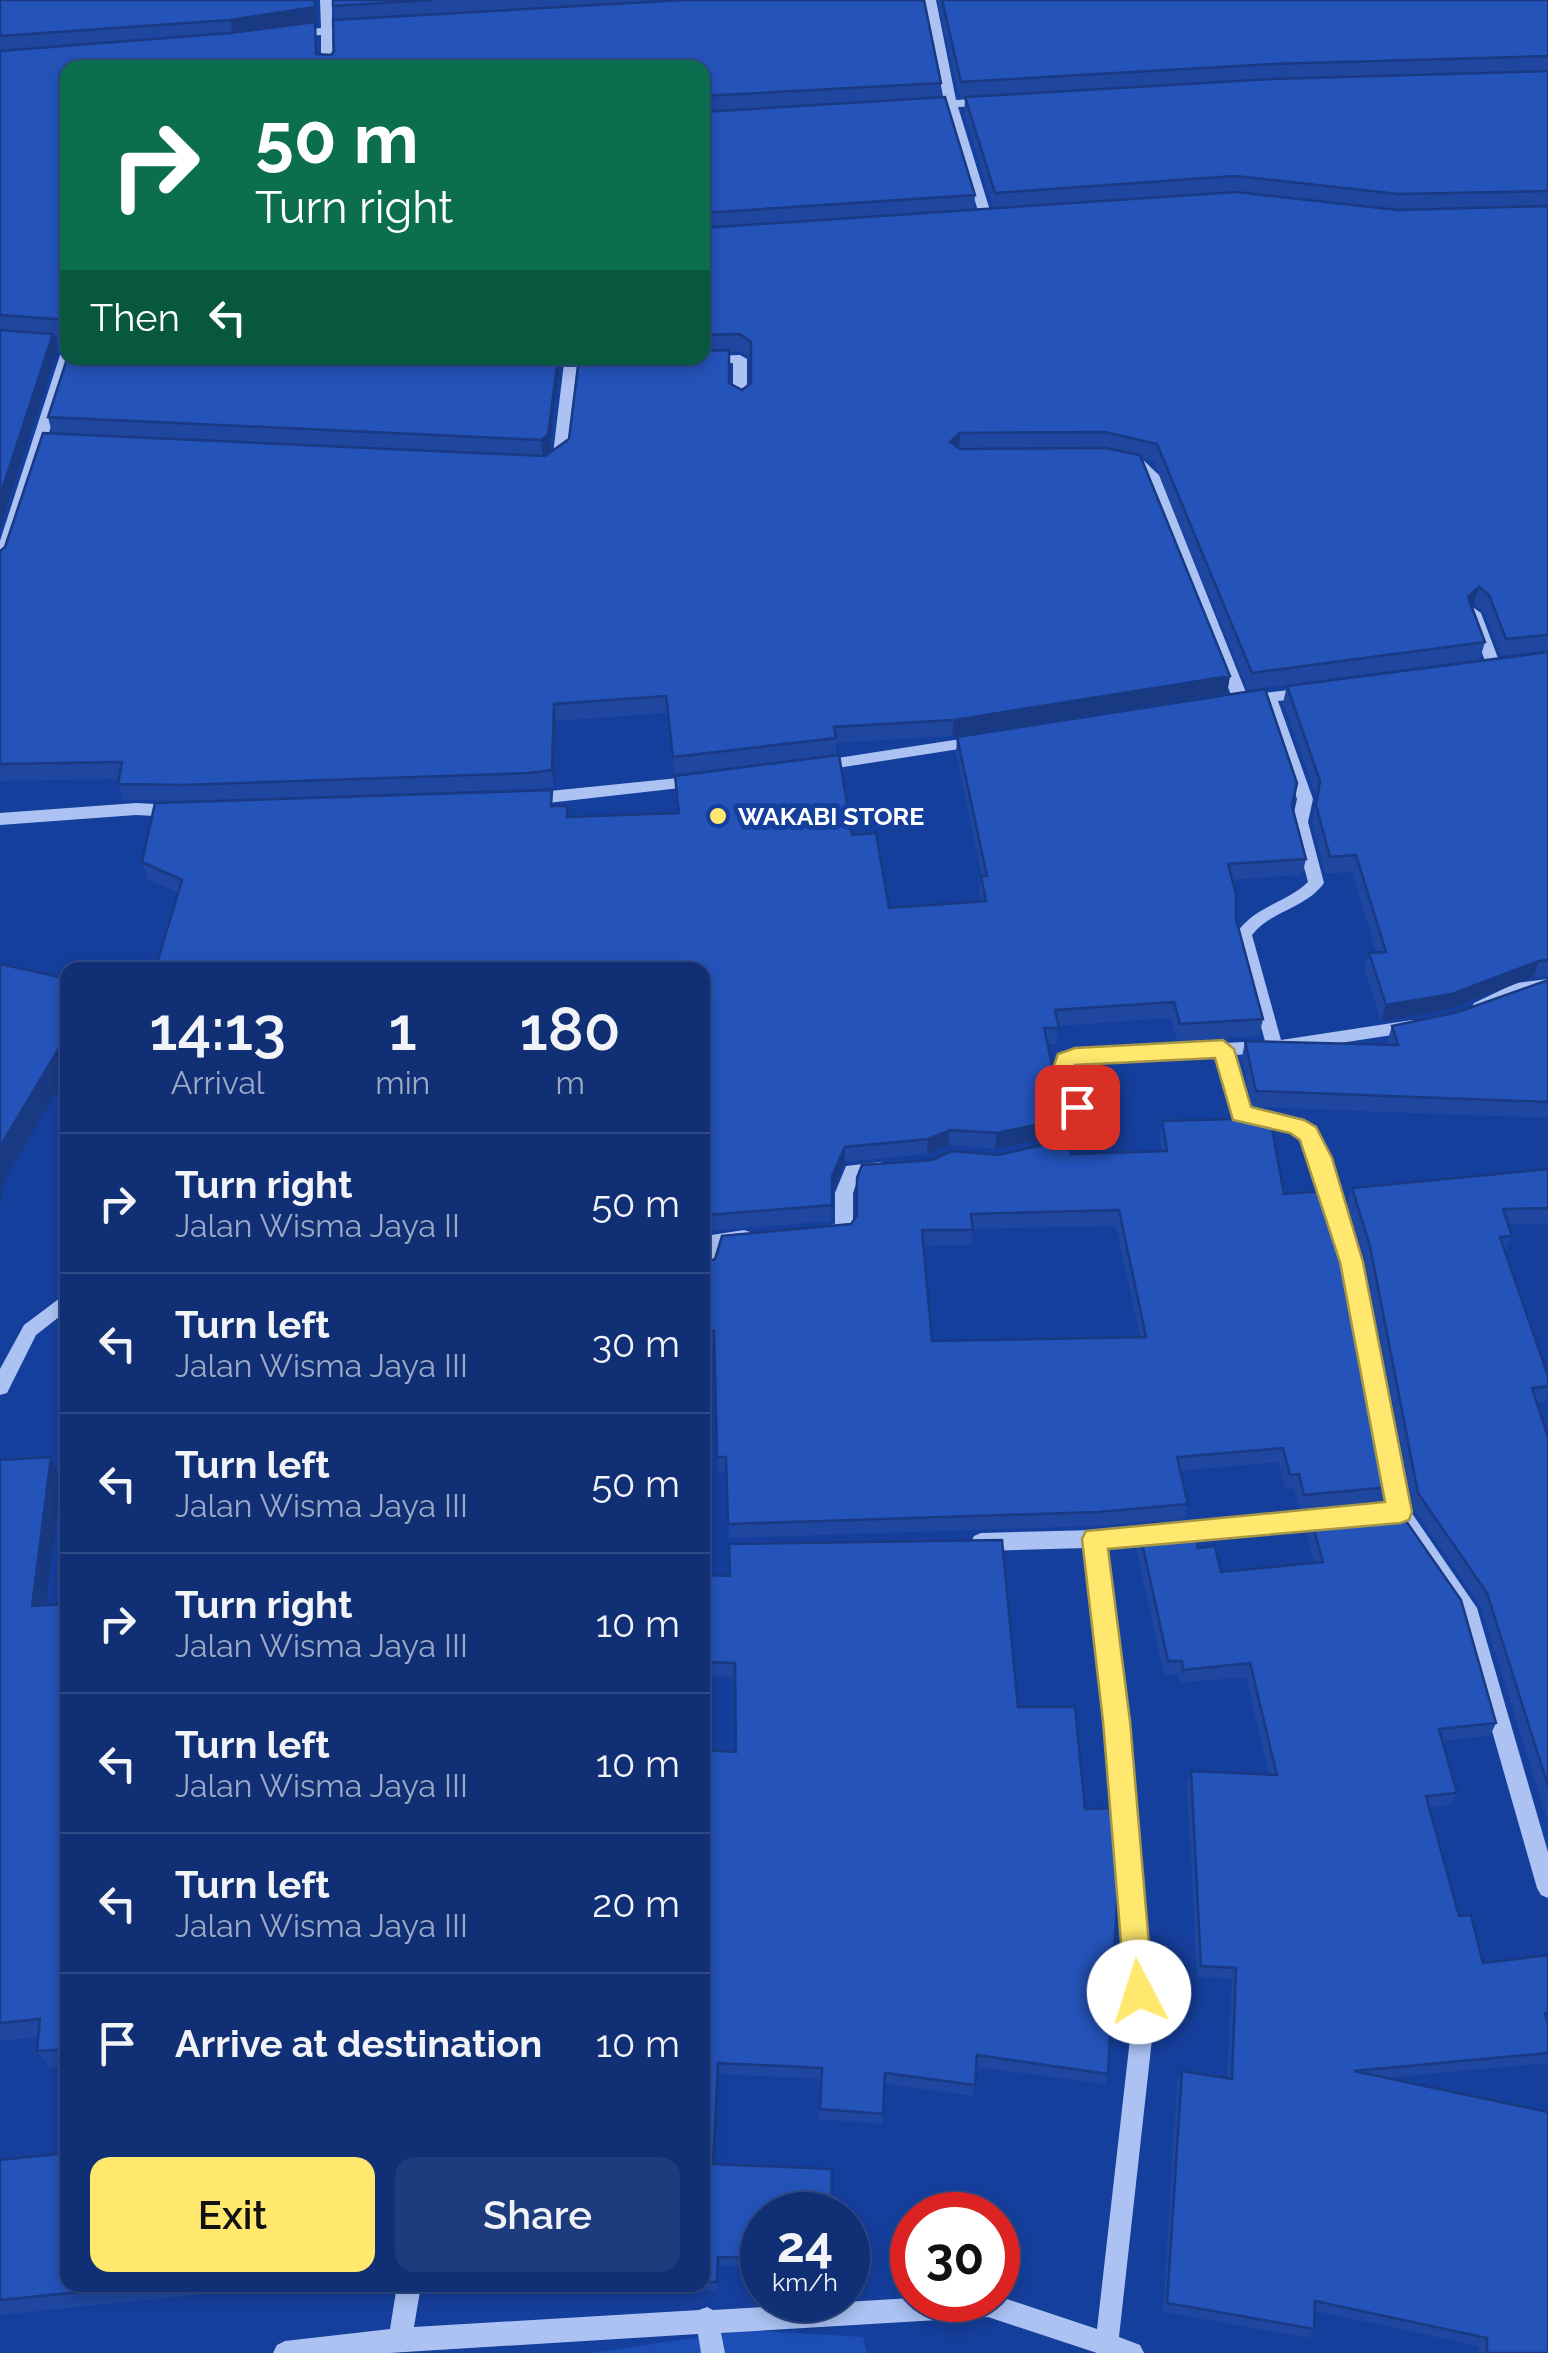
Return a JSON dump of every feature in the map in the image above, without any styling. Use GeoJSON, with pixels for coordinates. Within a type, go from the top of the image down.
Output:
{"type":"FeatureCollection","features":[{"type":"Feature","properties":{"kind":"street"},"geometry":{"type":"LineString","coordinates":[[326,0],[326,60]]}},
{"type":"Feature","properties":{"kind":"street"},"geometry":{"type":"LineString","coordinates":[[930,0],[951,104],[986,216]]}},
{"type":"Feature","properties":{"kind":"street"},"geometry":{"type":"LineString","coordinates":[[278,36],[371,27]]}},
{"type":"Feature","properties":{"kind":"street"},"geometry":{"type":"LineString","coordinates":[[912,106],[1010,101]]}},
{"type":"Feature","properties":{"kind":"street"},"geometry":{"type":"LineString","coordinates":[[967,218],[1005,215]]}},
{"type":"Feature","properties":{"kind":"street"},"geometry":{"type":"LineString","coordinates":[[50,343],[60,346]]}},
{"type":"Feature","properties":{"kind":"street"},"geometry":{"type":"LineString","coordinates":[[710,360],[740,359],[740,400]]}},
{"type":"Feature","properties":{"kind":"street"},"geometry":{"type":"LineString","coordinates":[[0,563],[63,365]]}},
{"type":"Feature","properties":{"kind":"street"},"geometry":{"type":"LineString","coordinates":[[529,466],[548,465],[560,456],[571,365]]}},
{"type":"Feature","properties":{"kind":"street"},"geometry":{"type":"LineString","coordinates":[[39,441],[58,442]]}},
{"type":"Feature","properties":{"kind":"street"},"geometry":{"type":"LineString","coordinates":[[1103,457],[1136,461],[1152,475],[1242,700]]}},
{"type":"Feature","properties":{"kind":"street"},"geometry":{"type":"LineString","coordinates":[[1474,613],[1494,666]]}},
{"type":"Feature","properties":{"kind":"street"},"geometry":{"type":"LineString","coordinates":[[1476,669],[1512,664]]}},
{"type":"Feature","properties":{"kind":"street"},"geometry":{"type":"LineString","coordinates":[[1222,703],[1326,690]]}},
{"type":"Feature","properties":{"kind":"street"},"geometry":{"type":"LineString","coordinates":[[1270,699],[1305,799],[1300,822],[1316,884],[1302,900],[1254,919],[1244,934],[1275,1047]]}},
{"type":"Feature","properties":{"kind":"street"},"geometry":{"type":"LineString","coordinates":[[794,770],[989,740]]}},
{"type":"Feature","properties":{"kind":"street"},"geometry":{"type":"LineString","coordinates":[[512,800],[722,778]]}},
{"type":"Feature","properties":{"kind":"street"},"geometry":{"type":"LineString","coordinates":[[0,820],[136,808],[186,812]]}},
{"type":"Feature","properties":{"kind":"street"},"geometry":{"type":"LineString","coordinates":[[1470,1011],[1522,987],[1548,985]]}},
{"type":"Feature","properties":{"kind":"street"},"geometry":{"type":"LineString","coordinates":[[1031,1152],[1088,1136],[1066,1082],[1066,1060],[1075,1056],[1275,1047],[1433,1022]]}},
{"type":"Feature","properties":{"kind":"street"},"geometry":{"type":"LineString","coordinates":[[1223,1049],[1241,1114],[1296,1126],[1308,1134],[1320,1158],[1352,1262],[1380,1514],[1468,1608],[1546,1874]]}},
{"type":"Feature","properties":{"kind":"street"},"geometry":{"type":"LineString","coordinates":[[804,1234],[844,1231],[844,1193],[852,1171],[894,1168]]}},
{"type":"Feature","properties":{"kind":"street"},"geometry":{"type":"LineString","coordinates":[[710,1246],[711,1241],[764,1236]]}},
{"type":"Feature","properties":{"kind":"street"},"geometry":{"type":"LineString","coordinates":[[0,1386],[30,1330],[60,1306]]}},
{"type":"Feature","properties":{"kind":"street"},"geometry":{"type":"LineString","coordinates":[[955,1542],[1094,1539],[1380,1514]]}},
{"type":"Feature","properties":{"kind":"street"},"geometry":{"type":"LineString","coordinates":[[1094,1539],[1116,1721],[1142,2030],[1107,2343]]}},
{"type":"Feature","properties":{"kind":"street"},"geometry":{"type":"LineString","coordinates":[[400,2340],[408,2292]]}},
{"type":"Feature","properties":{"kind":"street"},"geometry":{"type":"LineString","coordinates":[[285,2353],[400,2340],[988,2304],[1132,2353]]}},
{"type":"Feature","properties":{"kind":"street"},"geometry":{"type":"LineString","coordinates":[[707,2319],[713,2353]]}},
{"type":"Feature","properties":{"kind":"shaded area"},"geometry":{"type":"Polygon","coordinates":[[[747,2330],[863,2337],[867,2353],[592,2353],[747,2330]]]}},
{"type":"Feature","properties":{"kind":"building"},"geometry":{"type":"Polygon","coordinates":[[[0,0],[314,0],[315,7],[230,20],[0,36],[0,0]]]}},
{"type":"Feature","properties":{"kind":"building"},"geometry":{"type":"Polygon","coordinates":[[[333,0],[432,0],[333,6],[333,0]]]}},
{"type":"Feature","properties":{"kind":"building"},"geometry":{"type":"Polygon","coordinates":[[[683,0],[924,0],[941,83],[710,96],[710,60],[60,60],[60,320],[0,315],[0,51],[230,33],[315,22],[316,54],[331,55],[333,20],[683,0]]]}},
{"type":"Feature","properties":{"kind":"building"},"geometry":{"type":"Polygon","coordinates":[[[942,0],[1548,0],[1548,56],[1272,64],[961,82],[942,0]]]}},
{"type":"Feature","properties":{"kind":"building"},"geometry":{"type":"Polygon","coordinates":[[[1548,71],[1548,191],[1398,194],[1235,176],[995,193],[965,97],[1272,79],[1548,71]]]}},
{"type":"Feature","properties":{"kind":"building"},"geometry":{"type":"Polygon","coordinates":[[[945,97],[975,195],[710,212],[710,112],[945,97]]]}},
{"type":"Feature","properties":{"kind":"building"},"geometry":{"type":"Polygon","coordinates":[[[1236,192],[1398,210],[1548,206],[1548,635],[1506,639],[1489,595],[1479,587],[1468,597],[1485,642],[1252,673],[1157,444],[1105,432],[960,433],[950,442],[960,449],[1105,448],[1140,455],[1230,676],[954,720],[834,727],[836,738],[673,757],[666,696],[554,704],[552,770],[529,773],[118,784],[122,762],[0,764],[0,551],[5,547],[43,433],[545,456],[569,439],[578,365],[710,365],[710,351],[729,350],[729,383],[742,390],[751,383],[751,342],[740,334],[710,335],[710,227],[1236,192]]]}},
{"type":"Feature","properties":{"kind":"building"},"geometry":{"type":"Polygon","coordinates":[[[0,330],[53,334],[0,496],[0,330]]]}},
{"type":"Feature","properties":{"kind":"building"},"geometry":{"type":"Polygon","coordinates":[[[65,365],[557,365],[548,435],[541,440],[48,417],[65,365]]]}},
{"type":"Feature","properties":{"kind":"building"},"geometry":{"type":"Polygon","coordinates":[[[1548,652],[1548,960],[1452,994],[1386,1005],[1369,953],[1386,952],[1356,855],[1330,857],[1316,805],[1320,781],[1287,686],[1548,652]]]}},
{"type":"Feature","properties":{"kind":"building"},"geometry":{"type":"Polygon","coordinates":[[[1265,689],[1297,783],[1292,806],[1306,859],[1228,864],[1236,894],[1236,919],[1263,1019],[1180,1024],[1174,1002],[1055,1010],[1059,1028],[1044,1028],[1064,1119],[997,1133],[950,1130],[928,1139],[845,1147],[832,1176],[832,1205],[710,1215],[710,962],[157,962],[182,880],[142,862],[155,803],[552,790],[551,806],[567,806],[567,817],[679,813],[675,776],[839,755],[852,835],[876,833],[889,908],[986,901],[981,876],[987,876],[957,737],[1265,689]]]}},
{"type":"Feature","properties":{"kind":"building"},"geometry":{"type":"Polygon","coordinates":[[[0,964],[60,977],[60,1046],[0,1147],[0,964]]]}},
{"type":"Feature","properties":{"kind":"building"},"geometry":{"type":"Polygon","coordinates":[[[1548,980],[1548,1102],[1256,1091],[1245,1041],[1398,1045],[1392,1026],[1458,1012],[1548,980]]]}},
{"type":"Feature","properties":{"kind":"building"},"geometry":{"type":"Polygon","coordinates":[[[1270,1118],[1284,1194],[1326,1191],[1353,1295],[1390,1487],[1304,1495],[1299,1474],[1290,1475],[1283,1448],[1177,1457],[1188,1504],[1098,1512],[728,1524],[726,1457],[717,1457],[714,1331],[710,1331],[710,1261],[715,1259],[722,1236],[851,1224],[857,1216],[857,1178],[862,1165],[932,1160],[952,1151],[998,1155],[1068,1139],[1071,1154],[1167,1151],[1162,1121],[1270,1118]],[[1119,1210],[971,1214],[973,1230],[922,1230],[932,1341],[1146,1337],[1119,1210]]]}},
{"type":"Feature","properties":{"kind":"building"},"geometry":{"type":"Polygon","coordinates":[[[1548,1169],[1548,1208],[1503,1209],[1512,1236],[1500,1237],[1548,1376],[1548,1386],[1532,1388],[1548,1437],[1548,1786],[1487,1593],[1418,1493],[1370,1246],[1352,1188],[1548,1169]]]}},
{"type":"Feature","properties":{"kind":"building"},"geometry":{"type":"Polygon","coordinates":[[[51,1457],[32,1606],[60,1604],[60,2050],[37,2051],[40,2019],[0,2023],[0,1460],[51,1457]]]}},
{"type":"Feature","properties":{"kind":"building"},"geometry":{"type":"Polygon","coordinates":[[[1399,1511],[1461,1600],[1496,1723],[1439,1729],[1457,1793],[1426,1796],[1459,1916],[1471,1915],[1483,1963],[1548,1955],[1548,2053],[1354,2071],[1548,2112],[1548,2353],[1487,2353],[1487,2338],[1315,2301],[1314,2329],[1167,2303],[1182,2071],[1232,2079],[1236,1968],[1201,1966],[1191,1771],[1277,1775],[1250,1663],[1183,1670],[1182,1661],[1168,1661],[1140,1534],[1194,1529],[1198,1548],[1215,1546],[1221,1572],[1323,1562],[1311,1519],[1399,1511]]]}},
{"type":"Feature","properties":{"kind":"building"},"geometry":{"type":"Polygon","coordinates":[[[1002,1540],[1018,1707],[1075,1707],[1085,1809],[1114,1808],[1119,1863],[1108,2074],[977,2055],[975,2085],[885,2073],[883,2114],[820,2109],[822,2068],[718,2063],[713,2164],[832,2169],[832,2192],[740,2192],[740,2258],[718,2257],[717,2282],[710,2282],[710,1750],[736,1752],[735,1663],[710,1662],[710,1575],[730,1576],[729,1544],[1002,1540]]]}},
{"type":"Feature","properties":{"kind":"building"},"geometry":{"type":"Polygon","coordinates":[[[60,2154],[60,2292],[80,2292],[0,2300],[0,2160],[60,2154]]]}},
{"type":"Feature","properties":{"kind":"place","name":"WAKABI STORE"},"geometry":{"type":"Point","coordinates":[718,816]}},
{"type":"Feature","properties":{"kind":"route"},"geometry":{"type":"LineString","coordinates":[[1077,1107],[1063,1071],[1066,1060],[1075,1056],[1223,1049],[1241,1114],[1296,1126],[1308,1134],[1320,1158],[1352,1262],[1400,1512],[1146,1531],[1094,1539],[1116,1721],[1139,1992]]}}]}
